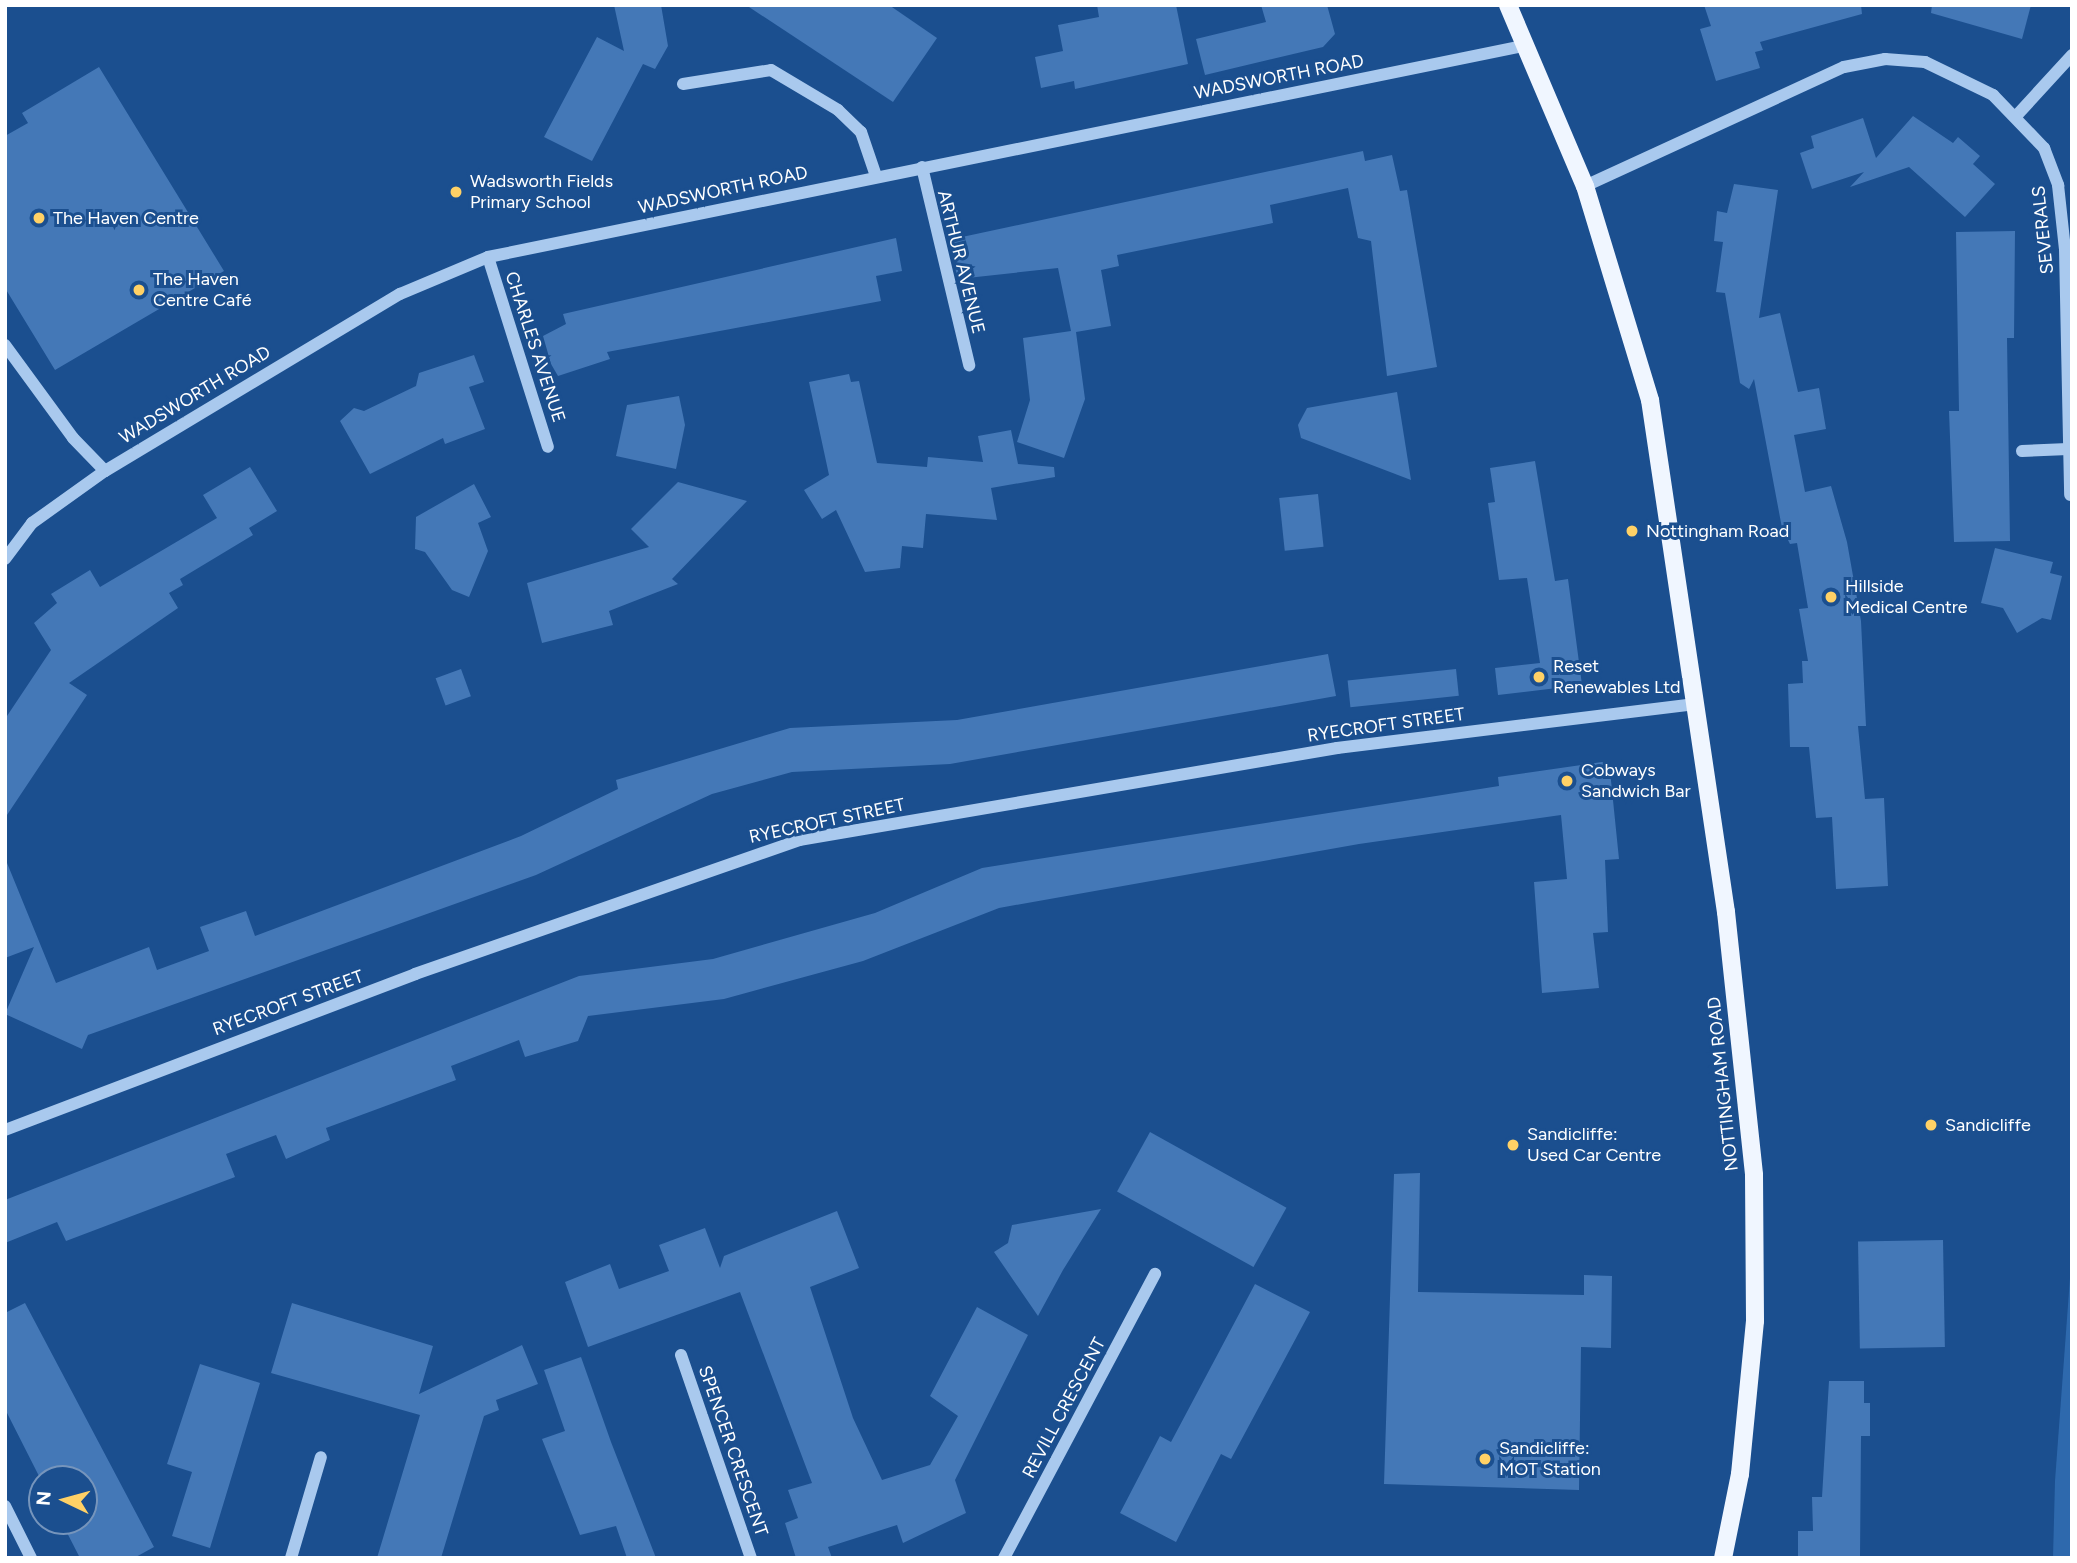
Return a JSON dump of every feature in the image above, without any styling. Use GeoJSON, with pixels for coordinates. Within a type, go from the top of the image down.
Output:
{"type":"FeatureCollection","features":[{"type":"Feature","properties":{"kind":"main road","name":"NOTTINGHAM ROAD"},"geometry":{"type":"LineString","coordinates":[[1508,5],[1528,45],[1585,186],[1650,400],[1695,704],[1754,1175],[1749,1402],[1723,1558]]}},
{"type":"Feature","properties":{"kind":"street","name":"WADSWORTH ROAD"},"geometry":{"type":"LineString","coordinates":[[5,559],[32,523],[105,471],[400,295],[488,257],[1528,45]]}},
{"type":"Feature","properties":{"kind":"street"},"geometry":{"type":"LineString","coordinates":[[2018,114],[2072,55]]}},
{"type":"Feature","properties":{"kind":"street","name":"SEVERALS"},"geometry":{"type":"LineString","coordinates":[[1585,186],[1711,134],[1805,82],[1885,59],[1925,62],[1966,77],[2018,114],[2043,148],[2058,184],[2066,248],[2070,495]]}},
{"type":"Feature","properties":{"kind":"street"},"geometry":{"type":"LineString","coordinates":[[683,84],[771,71],[838,110],[861,132],[876,176]]}},
{"type":"Feature","properties":{"kind":"street","name":"ARTHUR AVENUE"},"geometry":{"type":"LineString","coordinates":[[922,167],[969,365]]}},
{"type":"Feature","properties":{"kind":"street","name":"CHARLES AVENUE"},"geometry":{"type":"LineString","coordinates":[[488,257],[548,447]]}},
{"type":"Feature","properties":{"kind":"street"},"geometry":{"type":"LineString","coordinates":[[5,345],[73,438],[105,471]]}},
{"type":"Feature","properties":{"kind":"street"},"geometry":{"type":"LineString","coordinates":[[2022,451],[2068,449]]}},
{"type":"Feature","properties":{"kind":"street","name":"RYECROFT STREET"},"geometry":{"type":"LineString","coordinates":[[5,1130],[453,960],[799,840],[1337,748],[1695,704]]}},
{"type":"Feature","properties":{"kind":"street","name":"REVILL CRESCENT"},"geometry":{"type":"LineString","coordinates":[[1004,1558],[1155,1274]]}},
{"type":"Feature","properties":{"kind":"street","name":"SPENCER CRESCENT"},"geometry":{"type":"LineString","coordinates":[[681,1355],[751,1558]]}},
{"type":"Feature","properties":{"kind":"street"},"geometry":{"type":"LineString","coordinates":[[291,1558],[321,1457]]}},
{"type":"Feature","properties":{"kind":"street"},"geometry":{"type":"LineString","coordinates":[[5,1506],[31,1558]]}},
{"type":"Feature","properties":{"kind":"shaded area"},"geometry":{"type":"Polygon","coordinates":[[[2072,1251],[2072,1558],[2053,1558],[2055,1481],[2072,1251]]]}},
{"type":"Feature","properties":{"kind":"building"},"geometry":{"type":"Polygon","coordinates":[[[614,5],[661,5],[668,46],[655,69],[643,64],[592,161],[544,137],[597,37],[624,51],[614,5]]]}},
{"type":"Feature","properties":{"kind":"building"},"geometry":{"type":"Polygon","coordinates":[[[746,5],[889,5],[937,38],[893,102],[746,5]]]}},
{"type":"Feature","properties":{"kind":"building"},"geometry":{"type":"Polygon","coordinates":[[[1097,5],[1176,5],[1188,64],[1075,89],[1074,81],[1041,88],[1035,57],[1063,51],[1058,25],[1099,17],[1097,5]]]}},
{"type":"Feature","properties":{"kind":"building"},"geometry":{"type":"Polygon","coordinates":[[[1261,5],[1327,5],[1335,34],[1323,47],[1205,75],[1196,39],[1266,22],[1261,5]]]}},
{"type":"Feature","properties":{"kind":"building"},"geometry":{"type":"Polygon","coordinates":[[[1704,5],[1861,5],[1862,14],[1760,42],[1763,50],[1755,52],[1760,68],[1716,81],[1700,29],[1711,26],[1704,5]]]}},
{"type":"Feature","properties":{"kind":"building"},"geometry":{"type":"Polygon","coordinates":[[[1932,5],[2031,5],[2022,39],[1931,13],[1932,5]]]}},
{"type":"Feature","properties":{"kind":"building","name":"The Haven Centre"},"geometry":{"type":"Polygon","coordinates":[[[99,67],[224,271],[55,370],[5,288],[5,136],[28,123],[22,113],[99,67]]]}},
{"type":"Feature","properties":{"kind":"building"},"geometry":{"type":"Polygon","coordinates":[[[1913,116],[1953,143],[1958,137],[1980,156],[1973,164],[1995,184],[1965,217],[1909,167],[1850,187],[1864,172],[1812,189],[1800,153],[1814,148],[1811,136],[1863,118],[1876,158],[1913,116]]]}},
{"type":"Feature","properties":{"kind":"building"},"geometry":{"type":"Polygon","coordinates":[[[1363,151],[1365,161],[1392,155],[1400,191],[1407,190],[1437,367],[1387,376],[1371,241],[1358,238],[1348,188],[1270,205],[1273,223],[1117,255],[1119,266],[1101,270],[1111,326],[1076,332],[1085,399],[1064,458],[1017,442],[1030,400],[1023,338],[1071,331],[1058,268],[958,279],[948,240],[1363,151]]]}},
{"type":"Feature","properties":{"kind":"building"},"geometry":{"type":"Polygon","coordinates":[[[1734,184],[1778,190],[1759,318],[1780,313],[1798,392],[1819,388],[1826,429],[1794,435],[1805,492],[1831,486],[1847,542],[1861,621],[1866,726],[1858,726],[1865,799],[1884,798],[1888,886],[1836,889],[1832,817],[1816,818],[1809,747],[1790,747],[1788,684],[1803,683],[1802,661],[1808,661],[1799,609],[1808,608],[1797,543],[1790,544],[1782,528],[1754,379],[1749,389],[1740,383],[1725,293],[1716,292],[1723,242],[1714,241],[1717,211],[1727,213],[1734,184]]]}},
{"type":"Feature","properties":{"kind":"building"},"geometry":{"type":"Polygon","coordinates":[[[2015,231],[2014,338],[2007,338],[2010,541],[1954,542],[1949,411],[1959,411],[1956,232],[2015,231]]]}},
{"type":"Feature","properties":{"kind":"building"},"geometry":{"type":"Polygon","coordinates":[[[896,238],[902,271],[876,276],[881,301],[607,352],[610,359],[558,376],[551,364],[543,336],[566,324],[563,314],[896,238]]]}},
{"type":"Feature","properties":{"kind":"building"},"geometry":{"type":"Polygon","coordinates":[[[474,355],[484,382],[469,387],[485,429],[445,444],[443,438],[370,474],[340,421],[354,408],[364,411],[416,386],[419,373],[474,355]]]}},
{"type":"Feature","properties":{"kind":"building"},"geometry":{"type":"Polygon","coordinates":[[[849,374],[851,382],[859,381],[877,463],[927,467],[928,457],[983,462],[978,436],[1011,430],[1018,464],[1054,467],[1055,477],[991,488],[997,520],[926,514],[923,548],[902,546],[900,568],[865,572],[836,510],[822,519],[804,490],[829,475],[809,382],[849,374]]]}},
{"type":"Feature","properties":{"kind":"building"},"geometry":{"type":"Polygon","coordinates":[[[1397,392],[1411,480],[1301,438],[1298,425],[1307,408],[1397,392]]]}},
{"type":"Feature","properties":{"kind":"building"},"geometry":{"type":"Polygon","coordinates":[[[679,396],[685,425],[676,469],[616,456],[627,405],[679,396]]]}},
{"type":"Feature","properties":{"kind":"building"},"geometry":{"type":"Polygon","coordinates":[[[1535,461],[1555,581],[1568,579],[1582,685],[1498,695],[1495,668],[1540,663],[1527,578],[1499,580],[1488,503],[1495,502],[1490,468],[1535,461]]]}},
{"type":"Feature","properties":{"kind":"building"},"geometry":{"type":"Polygon","coordinates":[[[250,467],[277,511],[249,528],[253,535],[180,579],[183,585],[169,593],[178,608],[69,683],[87,695],[5,818],[5,719],[51,650],[34,623],[57,603],[51,594],[90,570],[100,587],[217,518],[203,495],[250,467]]]}},
{"type":"Feature","properties":{"kind":"building"},"geometry":{"type":"Polygon","coordinates":[[[678,482],[747,501],[672,579],[678,584],[609,611],[613,625],[542,643],[527,583],[649,547],[631,529],[678,482]]]}},
{"type":"Feature","properties":{"kind":"building"},"geometry":{"type":"Polygon","coordinates":[[[474,484],[491,517],[478,523],[488,551],[469,597],[452,590],[425,552],[415,549],[416,517],[474,484]]]}},
{"type":"Feature","properties":{"kind":"building"},"geometry":{"type":"Polygon","coordinates":[[[1318,494],[1324,547],[1285,551],[1279,498],[1318,494]]]}},
{"type":"Feature","properties":{"kind":"building"},"geometry":{"type":"Polygon","coordinates":[[[1995,548],[2053,562],[2050,573],[2062,576],[2051,620],[2042,618],[2017,633],[2003,608],[1981,603],[1995,548]]]}},
{"type":"Feature","properties":{"kind":"building"},"geometry":{"type":"Polygon","coordinates":[[[1328,654],[1336,696],[950,764],[792,772],[712,794],[536,875],[88,1035],[82,1049],[5,1014],[34,947],[5,958],[5,858],[56,983],[149,947],[157,970],[209,951],[200,927],[246,911],[255,936],[521,836],[618,789],[616,780],[790,728],[957,720],[1328,654]]]}},
{"type":"Feature","properties":{"kind":"building"},"geometry":{"type":"Polygon","coordinates":[[[461,669],[471,696],[446,705],[436,678],[461,669]]]}},
{"type":"Feature","properties":{"kind":"building"},"geometry":{"type":"Polygon","coordinates":[[[1456,669],[1459,696],[1350,707],[1348,680],[1456,669]]]}},
{"type":"Feature","properties":{"kind":"building"},"geometry":{"type":"Polygon","coordinates":[[[1609,761],[1619,859],[1605,860],[1608,932],[1593,933],[1599,988],[1542,993],[1534,882],[1567,879],[1561,815],[1359,844],[999,908],[863,961],[724,999],[588,1016],[578,1041],[525,1057],[519,1040],[451,1066],[456,1080],[326,1128],[330,1140],[286,1159],[276,1135],[226,1154],[235,1177],[66,1241],[57,1222],[5,1243],[5,1200],[579,976],[713,959],[875,913],[982,868],[1499,786],[1498,777],[1609,761]]]}},
{"type":"Feature","properties":{"kind":"building"},"geometry":{"type":"Polygon","coordinates":[[[1150,1132],[1286,1208],[1253,1267],[1117,1191],[1150,1132]]]}},
{"type":"Feature","properties":{"kind":"building"},"geometry":{"type":"Polygon","coordinates":[[[1420,1173],[1418,1292],[1584,1295],[1584,1275],[1612,1276],[1611,1348],[1581,1347],[1579,1490],[1384,1484],[1394,1174],[1420,1173]]]}},
{"type":"Feature","properties":{"kind":"building"},"geometry":{"type":"Polygon","coordinates":[[[1101,1209],[1038,1316],[994,1252],[1008,1243],[1012,1225],[1101,1209]]]}},
{"type":"Feature","properties":{"kind":"building"},"geometry":{"type":"Polygon","coordinates":[[[837,1211],[859,1268],[810,1287],[853,1418],[882,1480],[930,1465],[958,1416],[930,1396],[977,1307],[1028,1335],[955,1480],[966,1513],[903,1543],[897,1525],[828,1547],[832,1558],[796,1558],[785,1523],[798,1518],[788,1490],[812,1483],[740,1292],[588,1347],[565,1282],[610,1264],[619,1289],[669,1271],[659,1245],[705,1228],[720,1268],[724,1256],[837,1211]]]}},
{"type":"Feature","properties":{"kind":"building"},"geometry":{"type":"Polygon","coordinates":[[[1943,1240],[1945,1347],[1860,1348],[1858,1241],[1943,1240]]]}},
{"type":"Feature","properties":{"kind":"building"},"geometry":{"type":"Polygon","coordinates":[[[1255,1284],[1310,1312],[1231,1459],[1221,1454],[1176,1542],[1120,1513],[1160,1436],[1171,1442],[1255,1284]]]}},
{"type":"Feature","properties":{"kind":"building"},"geometry":{"type":"Polygon","coordinates":[[[25,1303],[154,1547],[134,1558],[80,1558],[68,1535],[98,1535],[98,1465],[33,1465],[5,1409],[5,1313],[25,1303]]]}},
{"type":"Feature","properties":{"kind":"building"},"geometry":{"type":"Polygon","coordinates":[[[292,1303],[433,1346],[419,1394],[522,1345],[538,1384],[496,1400],[499,1410],[484,1416],[441,1558],[377,1558],[420,1415],[271,1373],[292,1303]]]}},
{"type":"Feature","properties":{"kind":"building"},"geometry":{"type":"Polygon","coordinates":[[[581,1357],[656,1558],[627,1558],[616,1526],[580,1535],[542,1439],[565,1431],[544,1370],[581,1357]]]}},
{"type":"Feature","properties":{"kind":"building"},"geometry":{"type":"Polygon","coordinates":[[[200,1364],[260,1383],[210,1548],[172,1536],[192,1472],[167,1464],[200,1364]]]}},
{"type":"Feature","properties":{"kind":"building"},"geometry":{"type":"Polygon","coordinates":[[[1829,1381],[1864,1381],[1864,1403],[1870,1403],[1870,1436],[1861,1436],[1860,1558],[1798,1558],[1798,1531],[1813,1531],[1812,1497],[1822,1497],[1829,1381]]]}},
{"type":"Feature","properties":{"kind":"place","name":"Wadsworth Fields Primary School"},"geometry":{"type":"Point","coordinates":[456,192]}},
{"type":"Feature","properties":{"kind":"place","name":"The Haven Centre"},"geometry":{"type":"Point","coordinates":[39,218]}},
{"type":"Feature","properties":{"kind":"place","name":"The Haven Centre Café"},"geometry":{"type":"Point","coordinates":[139,290]}},
{"type":"Feature","properties":{"kind":"place","name":"Nottingham Road"},"geometry":{"type":"Point","coordinates":[1632,531]}},
{"type":"Feature","properties":{"kind":"place","name":"Hillside Medical Centre"},"geometry":{"type":"Point","coordinates":[1831,597]}},
{"type":"Feature","properties":{"kind":"place","name":"Reset Renewables Ltd"},"geometry":{"type":"Point","coordinates":[1539,677]}},
{"type":"Feature","properties":{"kind":"place","name":"Cobways Sandwich Bar"},"geometry":{"type":"Point","coordinates":[1567,781]}},
{"type":"Feature","properties":{"kind":"place","name":"Sandicliffe"},"geometry":{"type":"Point","coordinates":[1931,1125]}},
{"type":"Feature","properties":{"kind":"place","name":"Sandicliffe: Used Car Centre"},"geometry":{"type":"Point","coordinates":[1513,1145]}},
{"type":"Feature","properties":{"kind":"place","name":"Sandicliffe: MOT Station"},"geometry":{"type":"Point","coordinates":[1485,1459]}}]}
